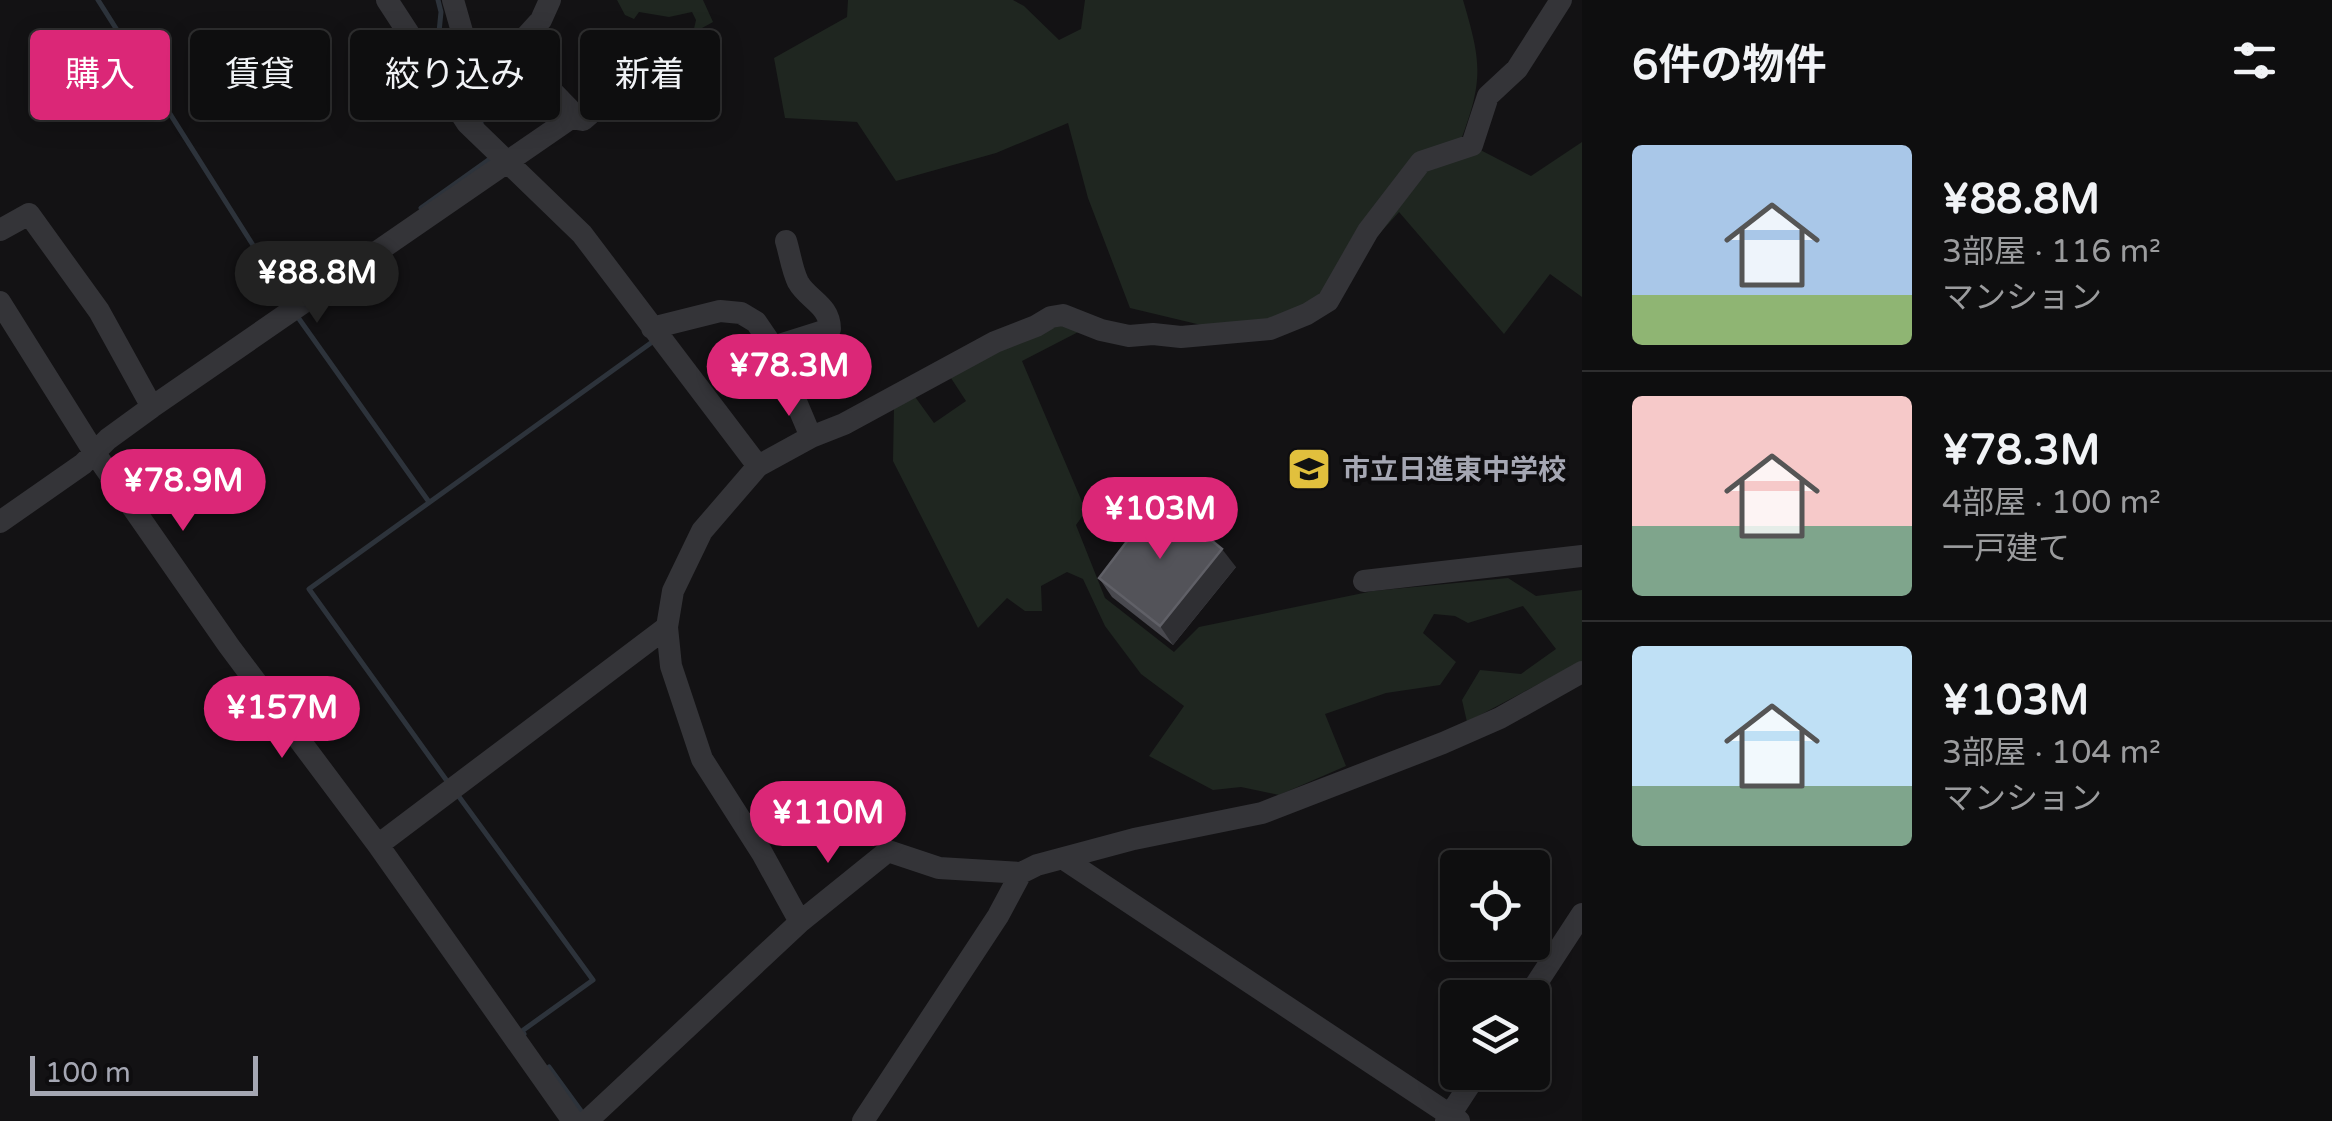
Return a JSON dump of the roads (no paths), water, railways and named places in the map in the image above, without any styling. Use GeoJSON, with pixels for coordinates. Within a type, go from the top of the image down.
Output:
{"type":"FeatureCollection","features":[{"type":"Feature","properties":{"kind":"street"},"geometry":{"type":"LineString","coordinates":[[387,0],[406,30]]}},
{"type":"Feature","properties":{"kind":"street"},"geometry":{"type":"LineString","coordinates":[[453,0],[463,30]]}},
{"type":"Feature","properties":{"kind":"street"},"geometry":{"type":"LineString","coordinates":[[532,30],[550,0]]}},
{"type":"Feature","properties":{"kind":"street"},"geometry":{"type":"LineString","coordinates":[[800,922],[702,759],[671,666],[667,627],[673,591],[702,530],[758,466],[995,342],[1052,317],[1063,315],[1129,336],[1181,337],[1270,329],[1307,314],[1328,301],[1368,231],[1421,162],[1472,146],[1488,96],[1517,69],[1561,0]]}},
{"type":"Feature","properties":{"kind":"street"},"geometry":{"type":"LineString","coordinates":[[560,100],[571,111],[571,118]]}},
{"type":"Feature","properties":{"kind":"street"},"geometry":{"type":"LineString","coordinates":[[0,522],[83,464],[152,408],[571,118],[580,120]]}},
{"type":"Feature","properties":{"kind":"street"},"geometry":{"type":"LineString","coordinates":[[464,120],[582,234],[758,466]]}},
{"type":"Feature","properties":{"kind":"street"},"geometry":{"type":"LineString","coordinates":[[0,230],[29,214],[100,312],[152,408]]}},
{"type":"Feature","properties":{"kind":"street"},"geometry":{"type":"LineString","coordinates":[[773,347],[830,329],[830,319],[820,303],[799,285],[786,242]]}},
{"type":"Feature","properties":{"kind":"street"},"geometry":{"type":"LineString","coordinates":[[0,302],[94,452],[228,646],[378,845],[573,1121]]}},
{"type":"Feature","properties":{"kind":"street"},"geometry":{"type":"LineString","coordinates":[[652,328],[720,312],[741,313],[756,322],[773,347],[811,436]]}},
{"type":"Feature","properties":{"kind":"street"},"geometry":{"type":"LineString","coordinates":[[1364,582],[1582,556]]}},
{"type":"Feature","properties":{"kind":"street"},"geometry":{"type":"LineString","coordinates":[[378,845],[667,627]]}},
{"type":"Feature","properties":{"kind":"street"},"geometry":{"type":"LineString","coordinates":[[862,1121],[998,916],[1021,874],[1037,865],[1278,807],[1458,737],[1582,672]]}},
{"type":"Feature","properties":{"kind":"street"},"geometry":{"type":"LineString","coordinates":[[588,1121],[800,922],[888,852],[939,868],[1021,874]]}},
{"type":"Feature","properties":{"kind":"street"},"geometry":{"type":"LineString","coordinates":[[1064,859],[1452,1119],[1468,1090]]}},
{"type":"Feature","properties":{"kind":"street"},"geometry":{"type":"LineString","coordinates":[[1539,980],[1582,914]]}},
{"type":"Feature","properties":{"kind":"waterway"},"geometry":{"type":"LineString","coordinates":[[98,0],[289,302]]}},
{"type":"Feature","properties":{"kind":"waterway"},"geometry":{"type":"LineString","coordinates":[[438,0],[439,30]]}},
{"type":"Feature","properties":{"kind":"waterway"},"geometry":{"type":"LineString","coordinates":[[421,208],[494,156]]}},
{"type":"Feature","properties":{"kind":"waterway"},"geometry":{"type":"LineString","coordinates":[[297,316],[429,502]]}},
{"type":"Feature","properties":{"kind":"waterway"},"geometry":{"type":"LineString","coordinates":[[447,781],[309,589],[655,340]]}},
{"type":"Feature","properties":{"kind":"waterway"},"geometry":{"type":"LineString","coordinates":[[457,794],[593,980],[522,1031],[524,1034]]}},
{"type":"Feature","properties":{"kind":"waterway"},"geometry":{"type":"LineString","coordinates":[[549,1067],[584,1115]]}},
{"type":"Feature","properties":{"kind":"place","name":"市立日進東中学校"},"geometry":{"type":"Point","coordinates":[1309,469]}}]}
